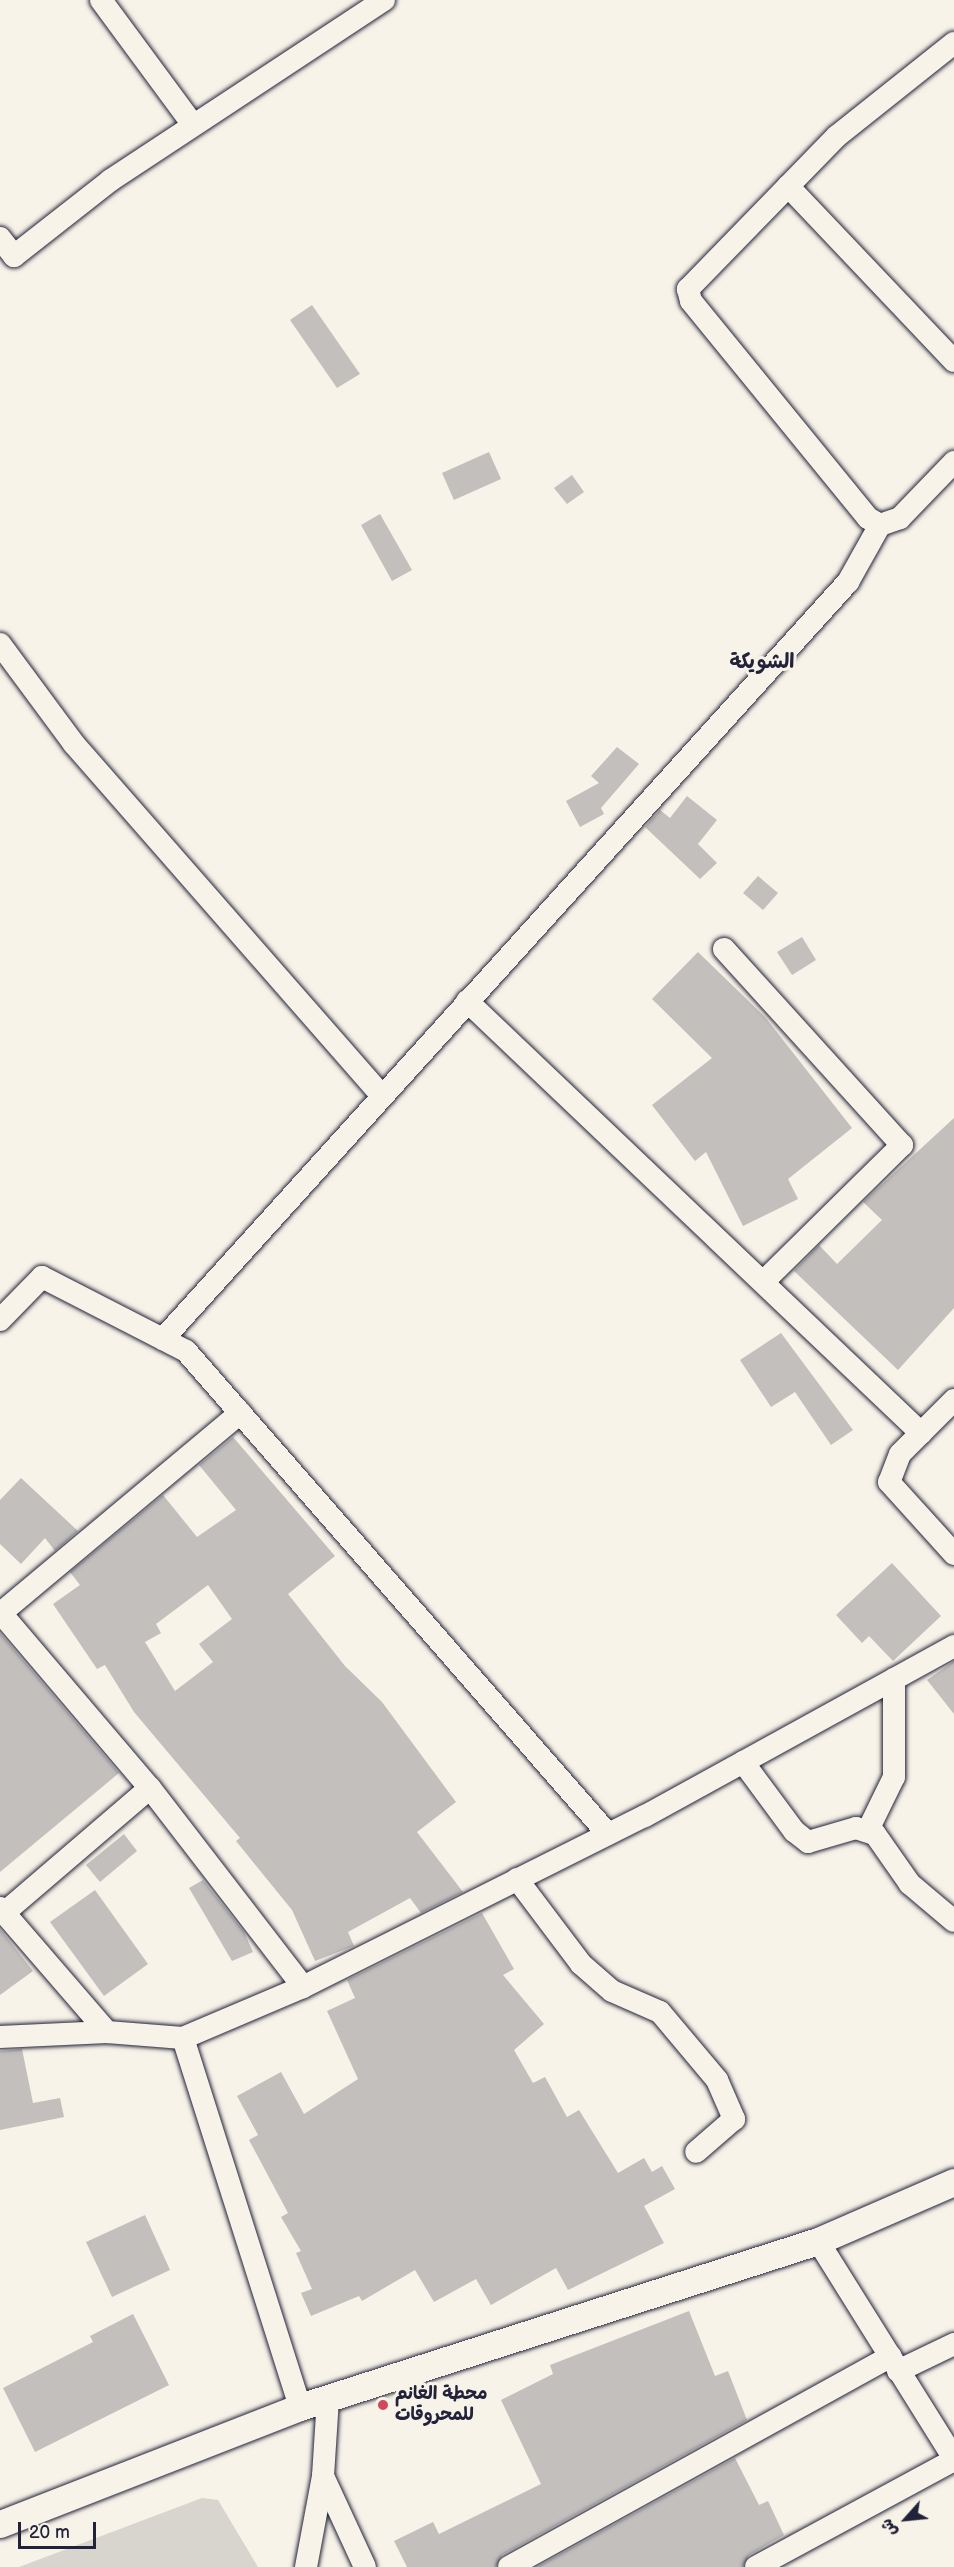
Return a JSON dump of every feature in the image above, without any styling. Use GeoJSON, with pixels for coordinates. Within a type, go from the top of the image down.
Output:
{"type":"FeatureCollection","features":[{"type":"Feature","properties":{"kind":"street"},"geometry":{"type":"LineString","coordinates":[[101,0],[194,125]]}},
{"type":"Feature","properties":{"kind":"street"},"geometry":{"type":"LineString","coordinates":[[0,238],[15,256],[111,180],[384,0]]}},
{"type":"Feature","properties":{"kind":"street"},"geometry":{"type":"LineString","coordinates":[[880,525],[868,518],[691,301],[688,289],[699,273],[850,124],[954,43]]}},
{"type":"Feature","properties":{"kind":"street"},"geometry":{"type":"LineString","coordinates":[[788,186],[954,361]]}},
{"type":"Feature","properties":{"kind":"street"},"geometry":{"type":"LineString","coordinates":[[162,1339],[380,1094],[848,582],[880,525],[900,518],[954,462]]}},
{"type":"Feature","properties":{"kind":"street"},"geometry":{"type":"LineString","coordinates":[[0,644],[74,744],[380,1094]]}},
{"type":"Feature","properties":{"kind":"street"},"geometry":{"type":"LineString","coordinates":[[724,949],[902,1145],[765,1280]]}},
{"type":"Feature","properties":{"kind":"street"},"geometry":{"type":"LineString","coordinates":[[467,1000],[765,1280],[921,1433]]}},
{"type":"Feature","properties":{"kind":"street"},"geometry":{"type":"LineString","coordinates":[[0,1320],[42,1277],[186,1351],[608,1834]]}},
{"type":"Feature","properties":{"kind":"street"},"geometry":{"type":"LineString","coordinates":[[954,1400],[900,1454],[889,1482],[954,1554]]}},
{"type":"Feature","properties":{"kind":"street"},"geometry":{"type":"LineString","coordinates":[[240,1413],[1,1612],[150,1788],[303,1987]]}},
{"type":"Feature","properties":{"kind":"street"},"geometry":{"type":"LineString","coordinates":[[0,2037],[107,2032],[183,2038],[303,1987],[608,1834],[954,1646]]}},
{"type":"Feature","properties":{"kind":"street"},"geometry":{"type":"LineString","coordinates":[[868,1830],[894,1777],[894,1679]]}},
{"type":"Feature","properties":{"kind":"street"},"geometry":{"type":"LineString","coordinates":[[743,1762],[794,1831],[808,1842],[856,1828],[868,1830],[910,1884],[954,1921]]}},
{"type":"Feature","properties":{"kind":"street"},"geometry":{"type":"LineString","coordinates":[[107,2032],[2,1910],[150,1788]]}},
{"type":"Feature","properties":{"kind":"street"},"geometry":{"type":"LineString","coordinates":[[517,1879],[581,1964],[612,1991],[660,2012],[717,2080],[734,2119],[696,2152]]}},
{"type":"Feature","properties":{"kind":"street"},"geometry":{"type":"LineString","coordinates":[[183,2038],[300,2407]]}},
{"type":"Feature","properties":{"kind":"street"},"geometry":{"type":"LineString","coordinates":[[0,2524],[300,2407],[818,2241],[954,2182]]}},
{"type":"Feature","properties":{"kind":"street"},"geometry":{"type":"LineString","coordinates":[[756,2567],[954,2460],[818,2241]]}},
{"type":"Feature","properties":{"kind":"street"},"geometry":{"type":"LineString","coordinates":[[509,2567],[894,2364],[954,2344]]}},
{"type":"Feature","properties":{"kind":"street"},"geometry":{"type":"LineString","coordinates":[[306,2567],[323,2476],[328,2398]]}},
{"type":"Feature","properties":{"kind":"street"},"geometry":{"type":"LineString","coordinates":[[323,2476],[365,2567]]}},
{"type":"Feature","properties":{"kind":"shaded area"},"geometry":{"type":"Polygon","coordinates":[[[202,2498],[218,2500],[258,2567],[19,2567],[202,2498]]]}},
{"type":"Feature","properties":{"kind":"building"},"geometry":{"type":"Polygon","coordinates":[[[312,305],[360,374],[337,388],[290,320],[312,305]]]}},
{"type":"Feature","properties":{"kind":"building"},"geometry":{"type":"Polygon","coordinates":[[[489,452],[501,479],[454,500],[442,473],[489,452]]]}},
{"type":"Feature","properties":{"kind":"building"},"geometry":{"type":"Polygon","coordinates":[[[572,475],[584,492],[567,504],[554,488],[572,475]]]}},
{"type":"Feature","properties":{"kind":"building"},"geometry":{"type":"Polygon","coordinates":[[[380,514],[412,570],[392,581],[361,525],[380,514]]]}},
{"type":"Feature","properties":{"kind":"building"},"geometry":{"type":"Polygon","coordinates":[[[617,747],[639,764],[601,808],[604,814],[580,827],[566,801],[599,783],[591,776],[617,747]]]}},
{"type":"Feature","properties":{"kind":"building"},"geometry":{"type":"Polygon","coordinates":[[[687,796],[717,820],[698,844],[717,863],[700,879],[645,827],[660,810],[670,818],[687,796]]]}},
{"type":"Feature","properties":{"kind":"building"},"geometry":{"type":"Polygon","coordinates":[[[758,876],[778,893],[763,910],[743,893],[758,876]]]}},
{"type":"Feature","properties":{"kind":"building"},"geometry":{"type":"Polygon","coordinates":[[[802,937],[816,960],[792,975],[777,952],[802,937]]]}},
{"type":"Feature","properties":{"kind":"building"},"geometry":{"type":"Polygon","coordinates":[[[698,952],[765,1017],[852,1128],[788,1179],[798,1199],[743,1226],[706,1152],[695,1161],[652,1105],[712,1058],[652,999],[698,952]]]}},
{"type":"Feature","properties":{"kind":"building"},"geometry":{"type":"Polygon","coordinates":[[[954,1118],[954,1308],[898,1370],[794,1271],[819,1245],[837,1264],[882,1220],[863,1202],[954,1118]]]}},
{"type":"Feature","properties":{"kind":"building"},"geometry":{"type":"Polygon","coordinates":[[[781,1333],[853,1430],[831,1445],[795,1392],[771,1407],[740,1360],[781,1333]]]}},
{"type":"Feature","properties":{"kind":"building"},"geometry":{"type":"Polygon","coordinates":[[[233,1437],[335,1556],[288,1594],[345,1666],[382,1702],[456,1802],[417,1832],[463,1892],[421,1913],[410,1898],[348,1932],[354,1946],[315,1961],[292,1910],[236,1841],[240,1838],[134,1712],[105,1665],[97,1669],[53,1604],[80,1585],[70,1572],[163,1495],[197,1537],[236,1510],[199,1465],[233,1437]],[[208,1585],[156,1624],[161,1633],[145,1642],[175,1691],[213,1662],[199,1644],[232,1619],[208,1585]]]}},
{"type":"Feature","properties":{"kind":"building"},"geometry":{"type":"Polygon","coordinates":[[[21,1478],[78,1531],[55,1551],[45,1538],[21,1564],[0,1544],[0,1500],[21,1478]]]}},
{"type":"Feature","properties":{"kind":"building"},"geometry":{"type":"Polygon","coordinates":[[[892,1563],[941,1616],[893,1661],[869,1636],[862,1643],[836,1615],[892,1563]]]}},
{"type":"Feature","properties":{"kind":"building"},"geometry":{"type":"Polygon","coordinates":[[[0,1633],[119,1773],[0,1872],[0,1633]]]}},
{"type":"Feature","properties":{"kind":"building"},"geometry":{"type":"Polygon","coordinates":[[[954,1661],[954,1714],[927,1680],[954,1661]]]}},
{"type":"Feature","properties":{"kind":"building"},"geometry":{"type":"Polygon","coordinates":[[[124,1834],[137,1851],[100,1882],[86,1865],[124,1834]]]}},
{"type":"Feature","properties":{"kind":"building"},"geometry":{"type":"Polygon","coordinates":[[[203,1880],[244,1932],[253,1952],[232,1961],[189,1888],[203,1880]]]}},
{"type":"Feature","properties":{"kind":"building"},"geometry":{"type":"Polygon","coordinates":[[[95,1890],[148,1964],[104,1996],[50,1922],[95,1890]]]}},
{"type":"Feature","properties":{"kind":"building"},"geometry":{"type":"Polygon","coordinates":[[[482,1913],[514,1969],[503,1975],[544,2024],[514,2050],[533,2083],[545,2077],[567,2117],[579,2110],[618,2173],[644,2158],[652,2172],[662,2166],[675,2189],[644,2206],[664,2243],[568,2290],[556,2268],[491,2305],[476,2279],[434,2302],[415,2270],[362,2301],[359,2296],[311,2316],[301,2293],[312,2289],[296,2253],[301,2251],[281,2217],[288,2213],[249,2140],[258,2135],[237,2096],[281,2072],[304,2114],[358,2079],[327,2011],[355,1998],[347,1980],[482,1913]]]}},
{"type":"Feature","properties":{"kind":"building"},"geometry":{"type":"Polygon","coordinates":[[[0,1929],[33,1971],[0,1995],[0,1929]]]}},
{"type":"Feature","properties":{"kind":"building"},"geometry":{"type":"Polygon","coordinates":[[[22,2049],[33,2103],[60,2098],[64,2117],[0,2130],[0,2051],[22,2049]]]}},
{"type":"Feature","properties":{"kind":"building"},"geometry":{"type":"Polygon","coordinates":[[[145,2215],[170,2270],[112,2297],[86,2242],[145,2215]]]}},
{"type":"Feature","properties":{"kind":"building"},"geometry":{"type":"Polygon","coordinates":[[[689,2311],[715,2376],[728,2371],[747,2420],[502,2555],[496,2567],[407,2567],[394,2541],[433,2522],[439,2534],[541,2484],[501,2400],[553,2374],[550,2365],[689,2311]]]}},
{"type":"Feature","properties":{"kind":"building"},"geometry":{"type":"Polygon","coordinates":[[[133,2314],[169,2385],[35,2452],[3,2388],[93,2342],[90,2336],[133,2314]]]}},
{"type":"Feature","properties":{"kind":"building"},"geometry":{"type":"Polygon","coordinates":[[[735,2458],[759,2505],[768,2501],[784,2535],[749,2555],[743,2567],[537,2567],[735,2458]]]}},
{"type":"Feature","properties":{"kind":"place","name":"محطة الغانم للمحروقات"},"geometry":{"type":"Point","coordinates":[383,2405]}},
{"type":"Feature","properties":{"kind":"district","name":"الشويكة"},"geometry":{"type":"Point","coordinates":[762,662]}}]}
